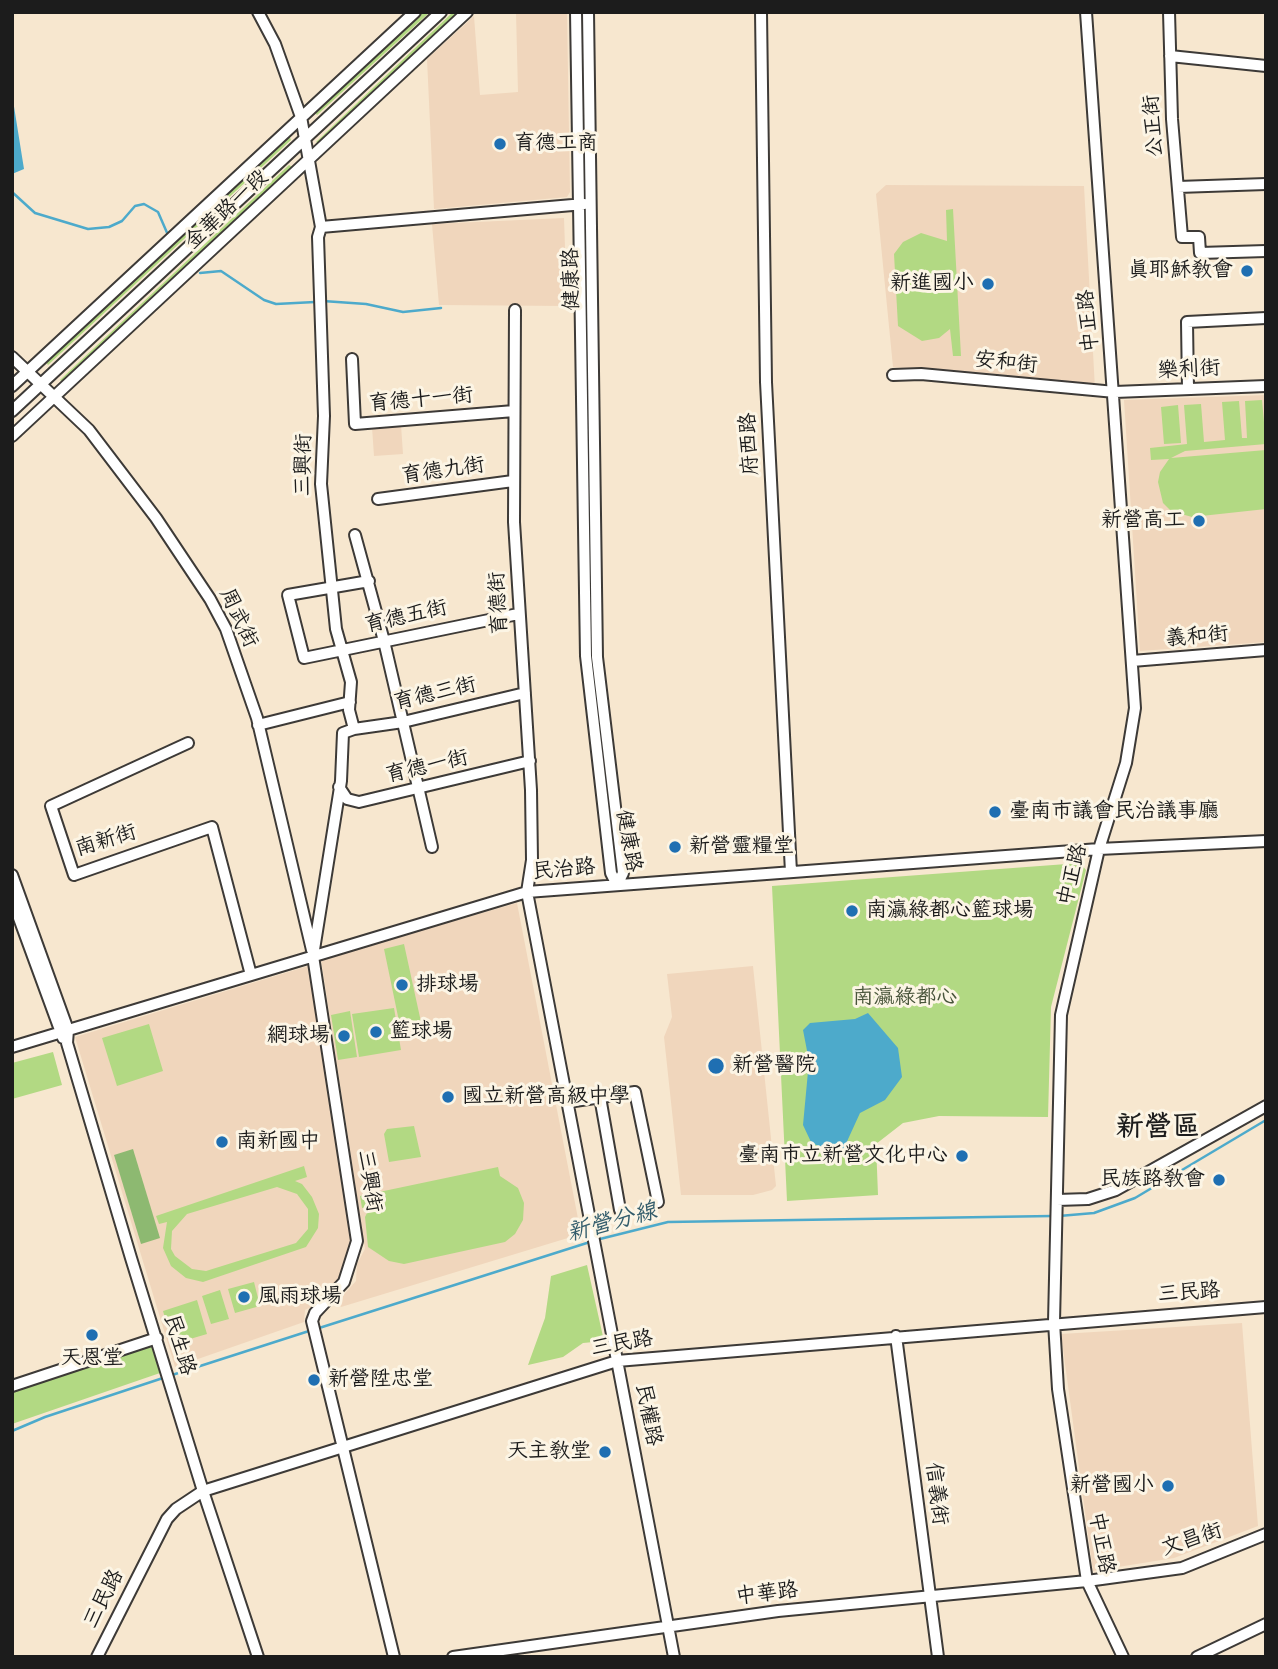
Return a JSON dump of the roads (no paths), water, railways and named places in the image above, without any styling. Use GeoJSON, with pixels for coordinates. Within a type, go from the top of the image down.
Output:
{"type":"FeatureCollection","features":[{"type":"Feature","properties":{"kind":"street","name":"三興街"},"geometry":{"type":"LineString","coordinates":[[258,12],[275,44],[301,117],[321,227],[318,237],[324,416],[321,463],[326,544],[340,652],[351,682],[350,702],[354,729],[342,733],[339,787],[313,956],[357,1232],[356,1248],[344,1282],[315,1313],[314,1330],[394,1657]]}},
{"type":"Feature","properties":{"kind":"street","name":"金華路一段"},"geometry":{"type":"LineString","coordinates":[[12,386],[415,12]]}},
{"type":"Feature","properties":{"kind":"street","name":"金華路一段"},"geometry":{"type":"LineString","coordinates":[[12,411],[441,12]]}},
{"type":"Feature","properties":{"kind":"street","name":"金華路一段"},"geometry":{"type":"LineString","coordinates":[[12,436],[467,12]]}},
{"type":"Feature","properties":{"kind":"street","name":"健康路"},"geometry":{"type":"LineString","coordinates":[[576,12],[578,204],[591,619],[623,873],[617,885]]}},
{"type":"Feature","properties":{"kind":"street","name":"健康路"},"geometry":{"type":"LineString","coordinates":[[588,12],[591,619]]}},
{"type":"Feature","properties":{"kind":"street","name":"府西路"},"geometry":{"type":"LineString","coordinates":[[761,12],[766,382],[791,872]]}},
{"type":"Feature","properties":{"kind":"street","name":"中正路"},"geometry":{"type":"LineString","coordinates":[[1086,12],[1115,392],[1135,708],[1126,763],[1099,849],[1061,1015],[1054,1322],[1058,1390],[1087,1581],[1123,1657]]}},
{"type":"Feature","properties":{"kind":"street","name":"公正街"},"geometry":{"type":"LineString","coordinates":[[1169,12],[1182,237],[1199,237],[1200,253],[1266,251]]}},
{"type":"Feature","properties":{"kind":"street"},"geometry":{"type":"LineString","coordinates":[[1171,56],[1266,66]]}},
{"type":"Feature","properties":{"kind":"street"},"geometry":{"type":"LineString","coordinates":[[1178,187],[1266,184]]}},
{"type":"Feature","properties":{"kind":"street"},"geometry":{"type":"LineString","coordinates":[[321,227],[590,204]]}},
{"type":"Feature","properties":{"kind":"street","name":"育德街"},"geometry":{"type":"LineString","coordinates":[[516,310],[513,481],[518,614],[530,761],[532,860],[527,892]]}},
{"type":"Feature","properties":{"kind":"street"},"geometry":{"type":"LineString","coordinates":[[1188,389],[1187,322],[1266,318]]}},
{"type":"Feature","properties":{"kind":"street","name":"周武街"},"geometry":{"type":"LineString","coordinates":[[12,357],[89,430],[156,518],[210,598],[226,629],[258,725],[313,956]]}},
{"type":"Feature","properties":{"kind":"street","name":"育德十一街"},"geometry":{"type":"LineString","coordinates":[[352,359],[355,424],[514,411]]}},
{"type":"Feature","properties":{"kind":"street","name":"安和街"},"geometry":{"type":"LineString","coordinates":[[893,375],[921,374],[1115,392]]}},
{"type":"Feature","properties":{"kind":"street","name":"樂利街"},"geometry":{"type":"LineString","coordinates":[[1115,392],[1266,386]]}},
{"type":"Feature","properties":{"kind":"street","name":"育德九街"},"geometry":{"type":"LineString","coordinates":[[378,499],[513,481]]}},
{"type":"Feature","properties":{"kind":"street"},"geometry":{"type":"LineString","coordinates":[[355,536],[384,641],[432,847]]}},
{"type":"Feature","properties":{"kind":"street"},"geometry":{"type":"LineString","coordinates":[[333,586],[369,581]]}},
{"type":"Feature","properties":{"kind":"street","name":"育德五街"},"geometry":{"type":"LineString","coordinates":[[333,586],[288,595],[304,658],[518,614]]}},
{"type":"Feature","properties":{"kind":"street","name":"義和街"},"geometry":{"type":"LineString","coordinates":[[1132,661],[1266,650]]}},
{"type":"Feature","properties":{"kind":"street","name":"育德三街"},"geometry":{"type":"LineString","coordinates":[[354,729],[403,722],[524,693]]}},
{"type":"Feature","properties":{"kind":"street"},"geometry":{"type":"LineString","coordinates":[[258,725],[350,702]]}},
{"type":"Feature","properties":{"kind":"street","name":"南新街"},"geometry":{"type":"LineString","coordinates":[[188,743],[51,806],[74,875],[212,827],[251,975]]}},
{"type":"Feature","properties":{"kind":"street","name":"育德一街"},"geometry":{"type":"LineString","coordinates":[[339,787],[348,799],[359,802],[530,761]]}},
{"type":"Feature","properties":{"kind":"street","name":"民治路"},"geometry":{"type":"LineString","coordinates":[[12,1047],[527,892],[1099,849],[1266,841]]}},
{"type":"Feature","properties":{"kind":"street","name":"民生路"},"geometry":{"type":"LineString","coordinates":[[12,875],[63,1032]]}},
{"type":"Feature","properties":{"kind":"street","name":"民權路"},"geometry":{"type":"LineString","coordinates":[[527,892],[674,1657]]}},
{"type":"Feature","properties":{"kind":"street","name":"民生路"},"geometry":{"type":"LineString","coordinates":[[13,904],[67,1043],[203,1491],[258,1657]]}},
{"type":"Feature","properties":{"kind":"street"},"geometry":{"type":"LineString","coordinates":[[568,1102],[635,1092],[659,1202]]}},
{"type":"Feature","properties":{"kind":"street"},"geometry":{"type":"LineString","coordinates":[[600,1097],[620,1210]]}},
{"type":"Feature","properties":{"kind":"street"},"geometry":{"type":"LineString","coordinates":[[1057,1203],[1088,1199],[1116,1190],[1266,1106]]}},
{"type":"Feature","properties":{"kind":"street","name":"三民路"},"geometry":{"type":"LineString","coordinates":[[97,1657],[167,1519],[177,1508],[203,1491],[617,1360],[1054,1322],[1266,1307]]}},
{"type":"Feature","properties":{"kind":"street","name":"信義街"},"geometry":{"type":"LineString","coordinates":[[896,1336],[938,1657]]}},
{"type":"Feature","properties":{"kind":"street"},"geometry":{"type":"LineString","coordinates":[[12,1386],[157,1338]]}},
{"type":"Feature","properties":{"kind":"street","name":"文昌街"},"geometry":{"type":"LineString","coordinates":[[1087,1581],[1182,1568],[1266,1534]]}},
{"type":"Feature","properties":{"kind":"street","name":"中華路"},"geometry":{"type":"LineString","coordinates":[[453,1657],[668,1626],[930,1595],[1087,1581]]}},
{"type":"Feature","properties":{"kind":"street"},"geometry":{"type":"LineString","coordinates":[[1197,1657],[1266,1623]]}},
{"type":"Feature","properties":{"kind":"water"},"geometry":{"type":"Polygon","coordinates":[[[12,94],[24,169],[12,174],[12,94]]]}},
{"type":"Feature","properties":{"kind":"water"},"geometry":{"type":"Polygon","coordinates":[[[868,1013],[898,1048],[902,1077],[885,1100],[860,1113],[844,1148],[838,1154],[831,1153],[811,1142],[803,1125],[809,1061],[803,1030],[810,1023],[855,1019],[868,1013]]]}},
{"type":"Feature","properties":{"kind":"waterway"},"geometry":{"type":"LineString","coordinates":[[12,192],[35,213],[88,229],[109,227],[122,221],[135,206],[144,204],[158,212],[168,235]]}},
{"type":"Feature","properties":{"kind":"waterway"},"geometry":{"type":"LineString","coordinates":[[200,273],[221,271],[264,300],[276,304],[315,302]]}},
{"type":"Feature","properties":{"kind":"waterway"},"geometry":{"type":"LineString","coordinates":[[323,301],[366,304],[403,312],[441,308]]}},
{"type":"Feature","properties":{"kind":"waterway","name":"新營分線"},"geometry":{"type":"LineString","coordinates":[[1059,1216],[1094,1213],[1135,1198],[1266,1120]]}},
{"type":"Feature","properties":{"kind":"waterway","name":"新營分線"},"geometry":{"type":"LineString","coordinates":[[596,1240],[668,1222],[1052,1216]]}},
{"type":"Feature","properties":{"kind":"waterway","name":"新營分線"},"geometry":{"type":"LineString","coordinates":[[316,1329],[590,1242]]}},
{"type":"Feature","properties":{"kind":"waterway","name":"新營分線"},"geometry":{"type":"LineString","coordinates":[[169,1376],[309,1331]]}},
{"type":"Feature","properties":{"kind":"waterway","name":"新營分線"},"geometry":{"type":"LineString","coordinates":[[12,1431],[45,1417],[163,1378]]}},
{"type":"Feature","properties":{"kind":"place","name":"育德工商"},"geometry":{"type":"Point","coordinates":[500,144]}},
{"type":"Feature","properties":{"kind":"place","name":"真耶穌教會"},"geometry":{"type":"Point","coordinates":[1247,271]}},
{"type":"Feature","properties":{"kind":"place","name":"新進國小"},"geometry":{"type":"Point","coordinates":[988,284]}},
{"type":"Feature","properties":{"kind":"place","name":"新營高工"},"geometry":{"type":"Point","coordinates":[1199,521]}},
{"type":"Feature","properties":{"kind":"place","name":"臺南市議會民治議事廳"},"geometry":{"type":"Point","coordinates":[995,812]}},
{"type":"Feature","properties":{"kind":"place","name":"新營靈糧堂"},"geometry":{"type":"Point","coordinates":[675,847]}},
{"type":"Feature","properties":{"kind":"place","name":"南瀛綠都心籃球場"},"geometry":{"type":"Point","coordinates":[852,911]}},
{"type":"Feature","properties":{"kind":"place","name":"排球場"},"geometry":{"type":"Point","coordinates":[402,985]}},
{"type":"Feature","properties":{"kind":"place","name":"籃球場"},"geometry":{"type":"Point","coordinates":[376,1032]}},
{"type":"Feature","properties":{"kind":"place","name":"網球場"},"geometry":{"type":"Point","coordinates":[344,1036]}},
{"type":"Feature","properties":{"kind":"place","name":"新營醫院"},"geometry":{"type":"Point","coordinates":[716,1066]}},
{"type":"Feature","properties":{"kind":"place","name":"國立新營高級中學"},"geometry":{"type":"Point","coordinates":[448,1097]}},
{"type":"Feature","properties":{"kind":"place","name":"南新國中"},"geometry":{"type":"Point","coordinates":[222,1142]}},
{"type":"Feature","properties":{"kind":"place","name":"臺南市立新營文化中心"},"geometry":{"type":"Point","coordinates":[962,1156]}},
{"type":"Feature","properties":{"kind":"place","name":"民族路教會"},"geometry":{"type":"Point","coordinates":[1219,1180]}},
{"type":"Feature","properties":{"kind":"place","name":"風雨球場"},"geometry":{"type":"Point","coordinates":[244,1297]}},
{"type":"Feature","properties":{"kind":"place","name":"天恩堂"},"geometry":{"type":"Point","coordinates":[92,1335]}},
{"type":"Feature","properties":{"kind":"place","name":"新營陞忠堂"},"geometry":{"type":"Point","coordinates":[314,1380]}},
{"type":"Feature","properties":{"kind":"place","name":"天主教堂"},"geometry":{"type":"Point","coordinates":[605,1452]}},
{"type":"Feature","properties":{"kind":"place","name":"新營國小"},"geometry":{"type":"Point","coordinates":[1168,1486]}},
{"type":"Feature","properties":{"kind":"district","name":"新營區"},"geometry":{"type":"Point","coordinates":[1158,1128]}},
{"type":"Feature","properties":{"kind":"park label","name":"南瀛綠都心"},"geometry":{"type":"Point","coordinates":[905,998]}}]}
